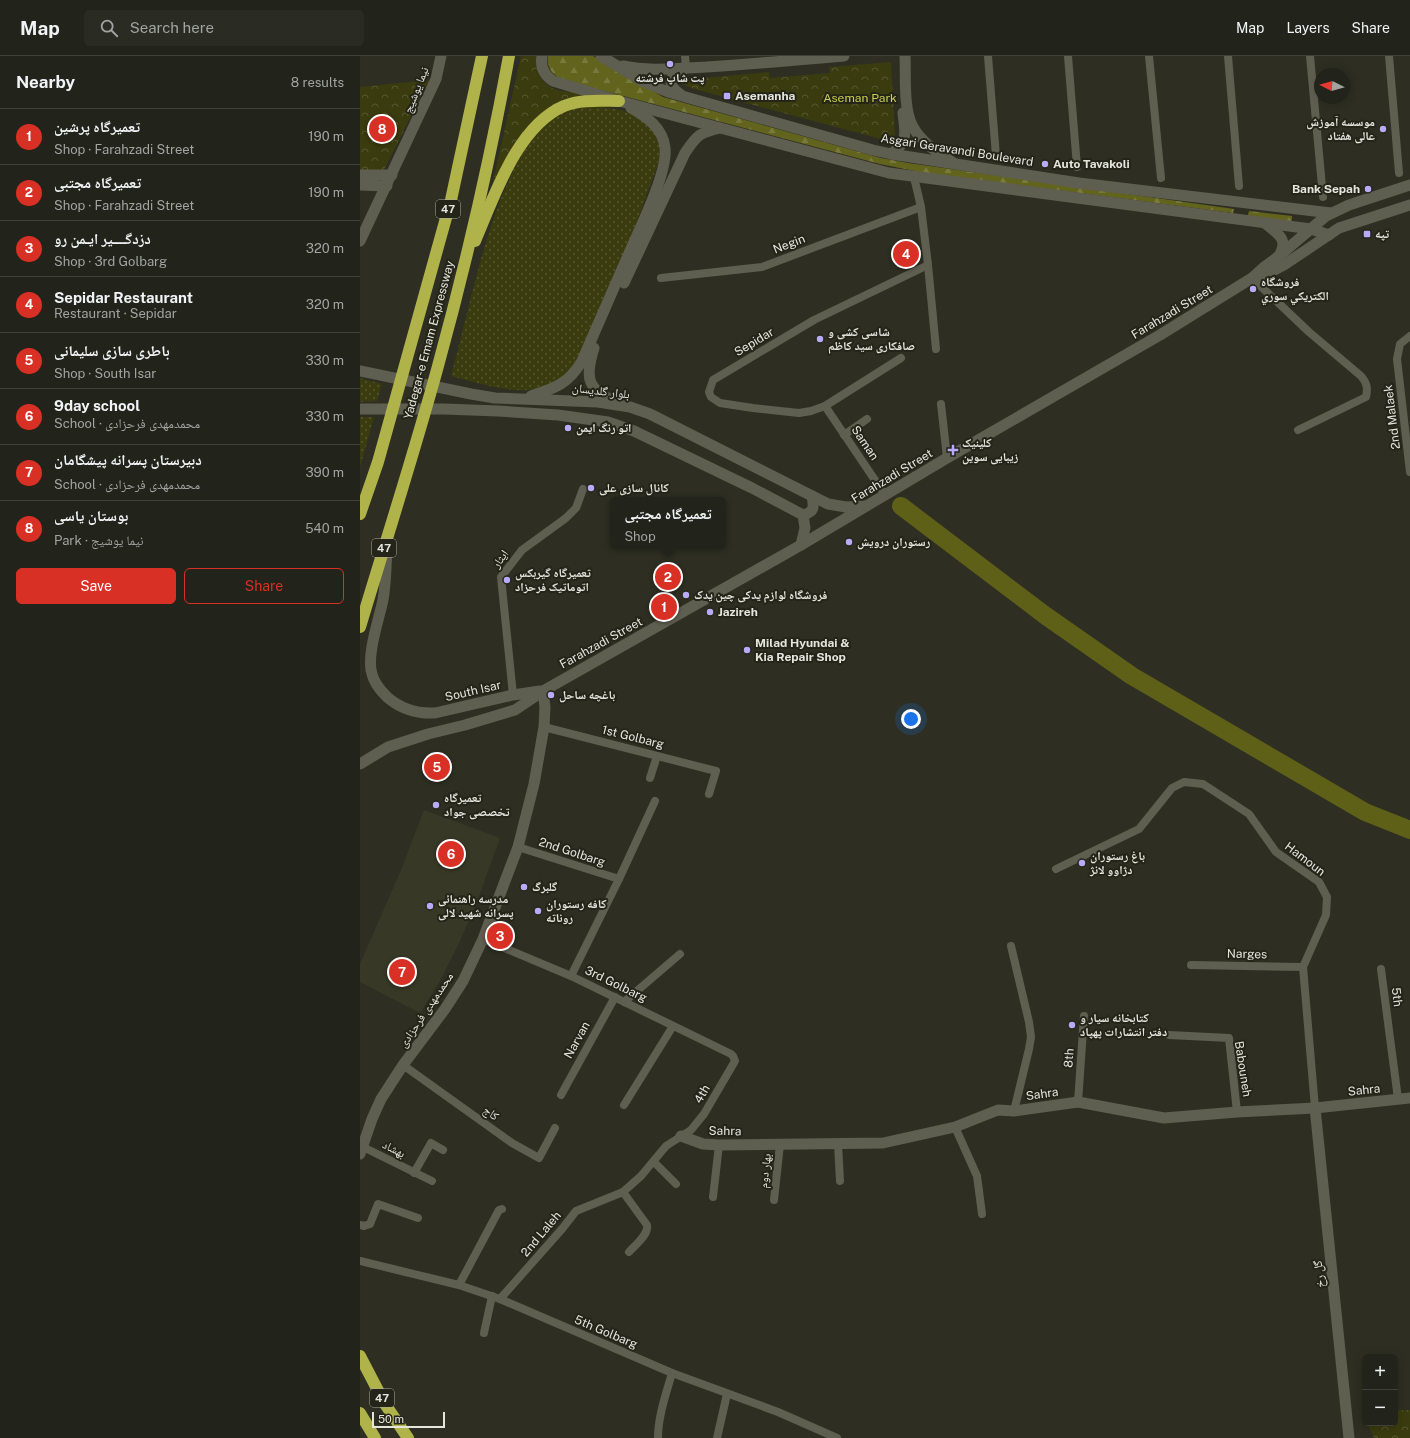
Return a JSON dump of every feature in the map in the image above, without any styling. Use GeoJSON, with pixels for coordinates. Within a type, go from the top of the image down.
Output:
{"type":"FeatureCollection","features":[{"type":"Feature","properties":{"kind":"highway","name":"Yadegar-e Emam Expressway"},"geometry":{"type":"LineString","coordinates":[[360,514],[378,462],[451,200],[482,56]]}},
{"type":"Feature","properties":{"kind":"highway","name":"Yadegar-e Emam Expressway"},"geometry":{"type":"LineString","coordinates":[[360,627],[438,367],[464,266],[499,110],[509,56]]}},
{"type":"Feature","properties":{"kind":"highway"},"geometry":{"type":"LineString","coordinates":[[464,266],[502,180],[523,142],[533,129],[553,112],[564,106],[576,103],[619,101]]}},
{"type":"Feature","properties":{"kind":"highway","name":"47"},"geometry":{"type":"LineString","coordinates":[[360,1356],[385,1404],[408,1438]]}},
{"type":"Feature","properties":{"kind":"highway","name":"47"},"geometry":{"type":"LineString","coordinates":[[360,1413],[374,1438]]}},
{"type":"Feature","properties":{"kind":"street","name":"نیما یوشیج"},"geometry":{"type":"LineString","coordinates":[[360,241],[436,79],[441,56]]}},
{"type":"Feature","properties":{"kind":"street"},"geometry":{"type":"LineString","coordinates":[[542,56],[542,68],[546,76],[553,81],[566,86],[592,91],[619,101],[889,173],[1311,229],[1329,235]]}},
{"type":"Feature","properties":{"kind":"street","name":"Asgari Geravandi Boulevard"},"geometry":{"type":"LineString","coordinates":[[601,56],[613,60],[642,80],[658,88],[684,97],[891,154],[1079,183],[1331,213]]}},
{"type":"Feature","properties":{"kind":"street"},"geometry":{"type":"LineString","coordinates":[[685,56],[686,68]]}},
{"type":"Feature","properties":{"kind":"street"},"geometry":{"type":"LineString","coordinates":[[613,60],[647,70],[686,68],[761,60],[837,56]]}},
{"type":"Feature","properties":{"kind":"street"},"geometry":{"type":"LineString","coordinates":[[891,154],[902,146],[905,133],[900,56]]}},
{"type":"Feature","properties":{"kind":"street"},"geometry":{"type":"LineString","coordinates":[[905,56],[907,110],[913,127],[930,147],[956,164]]}},
{"type":"Feature","properties":{"kind":"street"},"geometry":{"type":"LineString","coordinates":[[988,56],[996,156]]}},
{"type":"Feature","properties":{"kind":"street"},"geometry":{"type":"LineString","coordinates":[[1068,56],[1077,168]]}},
{"type":"Feature","properties":{"kind":"street"},"geometry":{"type":"LineString","coordinates":[[1149,56],[1161,178]]}},
{"type":"Feature","properties":{"kind":"street"},"geometry":{"type":"LineString","coordinates":[[1228,56],[1239,186]]}},
{"type":"Feature","properties":{"kind":"street"},"geometry":{"type":"LineString","coordinates":[[1310,56],[1323,197]]}},
{"type":"Feature","properties":{"kind":"street"},"geometry":{"type":"LineString","coordinates":[[1389,56],[1399,173]]}},
{"type":"Feature","properties":{"kind":"street"},"geometry":{"type":"LineString","coordinates":[[684,97],[676,91],[671,84],[671,81],[672,77],[676,73],[686,68]]}},
{"type":"Feature","properties":{"kind":"street"},"geometry":{"type":"LineString","coordinates":[[522,399],[561,385],[575,372],[579,366],[642,222],[664,167],[665,147],[658,129],[645,116],[619,101]]}},
{"type":"Feature","properties":{"kind":"street"},"geometry":{"type":"LineString","coordinates":[[630,407],[603,396],[594,389],[589,378],[591,359],[598,335],[685,153],[694,139],[700,134],[722,128]]}},
{"type":"Feature","properties":{"kind":"street"},"geometry":{"type":"LineString","coordinates":[[360,174],[392,175]]}},
{"type":"Feature","properties":{"kind":"street"},"geometry":{"type":"LineString","coordinates":[[914,177],[921,207],[936,349]]}},
{"type":"Feature","properties":{"kind":"street"},"geometry":{"type":"LineString","coordinates":[[360,185],[387,186]]}},
{"type":"Feature","properties":{"kind":"street"},"geometry":{"type":"LineString","coordinates":[[1252,278],[1331,213],[1349,205],[1410,185]]}},
{"type":"Feature","properties":{"kind":"street"},"geometry":{"type":"LineString","coordinates":[[1239,220],[1240,203]]}},
{"type":"Feature","properties":{"kind":"street"},"geometry":{"type":"LineString","coordinates":[[1252,278],[1265,275],[1284,265],[1339,228],[1410,205]]}},
{"type":"Feature","properties":{"kind":"street","name":"Negin"},"geometry":{"type":"LineString","coordinates":[[661,278],[762,267],[921,207]]}},
{"type":"Feature","properties":{"kind":"street"},"geometry":{"type":"LineString","coordinates":[[1266,224],[1280,236],[1282,240],[1283,250],[1279,256]]}},
{"type":"Feature","properties":{"kind":"street","name":"Sepidar"},"geometry":{"type":"LineString","coordinates":[[825,406],[799,413],[753,408],[720,403],[711,397],[709,392],[713,380],[814,320],[928,265]]}},
{"type":"Feature","properties":{"kind":"street"},"geometry":{"type":"LineString","coordinates":[[1252,278],[1309,332],[1361,376],[1368,387],[1366,397],[1298,430]]}},
{"type":"Feature","properties":{"kind":"street","name":"Farahzadi Street"},"geometry":{"type":"LineString","coordinates":[[543,691],[868,506],[947,458],[1160,335],[1252,278]]}},
{"type":"Feature","properties":{"kind":"street","name":"2nd Malaek"},"geometry":{"type":"LineString","coordinates":[[1410,336],[1400,344],[1397,359],[1410,472]]}},
{"type":"Feature","properties":{"kind":"street"},"geometry":{"type":"LineString","coordinates":[[825,406],[902,358]]}},
{"type":"Feature","properties":{"kind":"street","name":"بلوار گلدیسان"},"geometry":{"type":"LineString","coordinates":[[360,371],[495,398],[598,402],[630,407],[650,414],[828,504],[851,507],[868,506]]}},
{"type":"Feature","properties":{"kind":"street"},"geometry":{"type":"LineString","coordinates":[[941,404],[947,458]]}},
{"type":"Feature","properties":{"kind":"street","name":"Saman"},"geometry":{"type":"LineString","coordinates":[[825,406],[885,495]]}},
{"type":"Feature","properties":{"kind":"street"},"geometry":{"type":"LineString","coordinates":[[360,409],[444,409],[498,411],[558,415],[608,422],[641,434],[752,488],[803,515],[810,513],[812,510],[814,504],[812,496]]}},
{"type":"Feature","properties":{"kind":"street"},"geometry":{"type":"LineString","coordinates":[[844,435],[867,419]]}},
{"type":"Feature","properties":{"kind":"street","name":"ایثار"},"geometry":{"type":"LineString","coordinates":[[513,695],[501,577],[522,550],[566,518],[576,508],[583,489]]}},
{"type":"Feature","properties":{"kind":"street"},"geometry":{"type":"LineString","coordinates":[[801,545],[805,528],[803,515]]}},
{"type":"Feature","properties":{"kind":"street","name":"South Isar"},"geometry":{"type":"LineString","coordinates":[[388,531],[383,598],[370,667],[372,675],[382,691],[400,706],[411,711],[423,713],[435,713],[513,695],[543,691]]}},
{"type":"Feature","properties":{"kind":"street"},"geometry":{"type":"LineString","coordinates":[[360,764],[388,747],[428,734],[515,710],[543,691]]}},
{"type":"Feature","properties":{"kind":"street","name":"محمدمهدی فرحزادی"},"geometry":{"type":"LineString","coordinates":[[362,1150],[372,1119],[381,1099],[463,981],[483,938],[518,847],[534,784],[544,727],[545,707],[543,691]]}},
{"type":"Feature","properties":{"kind":"street","name":"1st Golbarg"},"geometry":{"type":"LineString","coordinates":[[544,727],[716,771],[709,794]]}},
{"type":"Feature","properties":{"kind":"street"},"geometry":{"type":"LineString","coordinates":[[650,778],[657,756]]}},
{"type":"Feature","properties":{"kind":"street","name":"Hamoun"},"geometry":{"type":"LineString","coordinates":[[1056,869],[1139,829],[1172,788],[1184,782],[1203,784],[1250,814],[1276,852],[1319,882],[1327,897],[1326,915],[1303,967],[1315,1108]]}},
{"type":"Feature","properties":{"kind":"street"},"geometry":{"type":"LineString","coordinates":[[570,976],[619,879],[655,801]]}},
{"type":"Feature","properties":{"kind":"street","name":"2nd Golbarg"},"geometry":{"type":"LineString","coordinates":[[518,847],[619,879]]}},
{"type":"Feature","properties":{"kind":"street","name":"3rd Golbarg"},"geometry":{"type":"LineString","coordinates":[[483,938],[615,997],[731,1054],[734,1059]]}},
{"type":"Feature","properties":{"kind":"street"},"geometry":{"type":"LineString","coordinates":[[1011,946],[1029,1022],[1031,1037],[1014,1110]]}},
{"type":"Feature","properties":{"kind":"street"},"geometry":{"type":"LineString","coordinates":[[624,1002],[680,954]]}},
{"type":"Feature","properties":{"kind":"street","name":"Narges"},"geometry":{"type":"LineString","coordinates":[[1191,965],[1303,967]]}},
{"type":"Feature","properties":{"kind":"street","name":"5th"},"geometry":{"type":"LineString","coordinates":[[1381,969],[1398,1099]]}},
{"type":"Feature","properties":{"kind":"street","name":"Narvan"},"geometry":{"type":"LineString","coordinates":[[561,1095],[615,997]]}},
{"type":"Feature","properties":{"kind":"street","name":"8th"},"geometry":{"type":"LineString","coordinates":[[1078,1102],[1084,1016]]}},
{"type":"Feature","properties":{"kind":"street"},"geometry":{"type":"LineString","coordinates":[[624,1105],[673,1026]]}},
{"type":"Feature","properties":{"kind":"street","name":"Babouneh"},"geometry":{"type":"LineString","coordinates":[[1169,1035],[1229,1038],[1237,1112]]}},
{"type":"Feature","properties":{"kind":"street","name":"4th"},"geometry":{"type":"LineString","coordinates":[[681,1136],[691,1130],[704,1114],[734,1062],[734,1059]]}},
{"type":"Feature","properties":{"kind":"street","name":"کاج"},"geometry":{"type":"LineString","coordinates":[[403,1066],[512,1143],[539,1158],[555,1128]]}},
{"type":"Feature","properties":{"kind":"street","name":"Sahra"},"geometry":{"type":"LineString","coordinates":[[681,1136],[703,1144],[719,1145],[883,1143],[955,1127],[998,1110],[1014,1110],[1078,1102],[1164,1118],[1315,1108],[1410,1098]]}},
{"type":"Feature","properties":{"kind":"street","name":"گل رخ"},"geometry":{"type":"LineString","coordinates":[[1315,1108],[1349,1438]]}},
{"type":"Feature","properties":{"kind":"street"},"geometry":{"type":"LineString","coordinates":[[955,1127],[977,1176],[982,1214]]}},
{"type":"Feature","properties":{"kind":"street","name":"2nd Laleh"},"geometry":{"type":"LineString","coordinates":[[500,1299],[576,1211],[622,1192],[632,1186],[654,1162],[666,1146],[681,1136]]}},
{"type":"Feature","properties":{"kind":"street","name":"بهشاد"},"geometry":{"type":"LineString","coordinates":[[414,1173],[431,1143],[443,1150]]}},
{"type":"Feature","properties":{"kind":"street","name":"بهار دوم"},"geometry":{"type":"LineString","coordinates":[[774,1200],[780,1144]]}},
{"type":"Feature","properties":{"kind":"street"},"geometry":{"type":"LineString","coordinates":[[838,1144],[840,1182]]}},
{"type":"Feature","properties":{"kind":"street"},"geometry":{"type":"LineString","coordinates":[[714,1197],[719,1145]]}},
{"type":"Feature","properties":{"kind":"street","name":"بهشاد"},"geometry":{"type":"LineString","coordinates":[[362,1150],[432,1181]]}},
{"type":"Feature","properties":{"kind":"street"},"geometry":{"type":"LineString","coordinates":[[654,1162],[676,1184]]}},
{"type":"Feature","properties":{"kind":"street"},"geometry":{"type":"LineString","coordinates":[[622,1192],[648,1227],[644,1235],[629,1252]]}},
{"type":"Feature","properties":{"kind":"street"},"geometry":{"type":"LineString","coordinates":[[360,1225],[364,1226],[370,1224],[378,1204],[418,1218]]}},
{"type":"Feature","properties":{"kind":"street"},"geometry":{"type":"LineString","coordinates":[[459,1285],[499,1210],[502,1209]]}},
{"type":"Feature","properties":{"kind":"street","name":"5th Golbarg"},"geometry":{"type":"LineString","coordinates":[[360,1261],[459,1285],[492,1296],[672,1373],[778,1412],[838,1438]]}},
{"type":"Feature","properties":{"kind":"street"},"geometry":{"type":"LineString","coordinates":[[484,1333],[492,1296]]}},
{"type":"Feature","properties":{"kind":"street"},"geometry":{"type":"LineString","coordinates":[[658,1438],[662,1412],[672,1373]]}},
{"type":"Feature","properties":{"kind":"street"},"geometry":{"type":"LineString","coordinates":[[717,1438],[728,1394]]}},
{"type":"Feature","properties":{"kind":"shaded area"},"geometry":{"type":"Polygon","coordinates":[[[424,810],[500,838],[479,896],[459,943],[440,981],[420,1013],[360,982],[360,964],[401,870],[424,810]]]}},
{"type":"Feature","properties":{"kind":"green space"},"geometry":{"type":"Polygon","coordinates":[[[521,56],[537,56],[536,67],[540,77],[553,88],[602,99],[540,116],[526,128],[516,141],[492,186],[521,56]]]}},
{"type":"Feature","properties":{"kind":"green space"},"geometry":{"type":"Polygon","coordinates":[[[548,56],[593,56],[663,97],[881,158],[1234,209],[1233,213],[925,173],[880,164],[563,80],[556,76],[549,68],[548,56]]]}},
{"type":"Feature","properties":{"kind":"green space","name":"Aseman Park"},"geometry":{"type":"Polygon","coordinates":[[[891,62],[895,136],[892,142],[694,89],[682,84],[683,80],[769,72],[770,78],[830,73],[829,67],[891,62]]]}},
{"type":"Feature","properties":{"kind":"green space"},"geometry":{"type":"Polygon","coordinates":[[[429,80],[383,172],[360,171],[360,87],[429,80]]]}},
{"type":"Feature","properties":{"kind":"green space"},"geometry":{"type":"Polygon","coordinates":[[[591,106],[621,110],[639,117],[653,130],[659,146],[660,156],[638,220],[583,348],[567,373],[554,382],[540,388],[515,390],[488,386],[451,376],[484,249],[503,194],[515,167],[529,144],[545,124],[564,110],[591,106]]]}},
{"type":"Feature","properties":{"kind":"green space"},"geometry":{"type":"Polygon","coordinates":[[[1249,211],[1292,216],[1292,219],[1291,222],[1249,217],[1249,211]]]}},
{"type":"Feature","properties":{"kind":"green space"},"geometry":{"type":"Polygon","coordinates":[[[360,378],[382,384],[377,401],[360,402],[360,378]]]}},
{"type":"Feature","properties":{"kind":"green space"},"geometry":{"type":"Polygon","coordinates":[[[360,417],[374,417],[360,467],[360,417]]]}},
{"type":"Feature","properties":{"kind":"green space"},"geometry":{"type":"Polygon","coordinates":[[[1398,1410],[1410,1410],[1410,1438],[1374,1438],[1368,1426],[1398,1426],[1398,1410]]]}},
{"type":"Feature","properties":{"kind":"waterway"},"geometry":{"type":"LineString","coordinates":[[901,506],[1046,616],[1132,676],[1365,812],[1410,830]]}},
{"type":"Feature","properties":{"kind":"place","name":"پت شاپ فرشته"},"geometry":{"type":"Point","coordinates":[670,64]}},
{"type":"Feature","properties":{"kind":"place","name":"Asemanha"},"geometry":{"type":"Point","coordinates":[727,96]}},
{"type":"Feature","properties":{"kind":"place","name":"بوستان یاسی"},"geometry":{"type":"Point","coordinates":[382,129]}},
{"type":"Feature","properties":{"kind":"place","name":"موسسه آموزش عالی هفتاد"},"geometry":{"type":"Point","coordinates":[1383,129]}},
{"type":"Feature","properties":{"kind":"place","name":"Auto Tavakoli"},"geometry":{"type":"Point","coordinates":[1045,164]}},
{"type":"Feature","properties":{"kind":"place","name":"Bank Sepah"},"geometry":{"type":"Point","coordinates":[1368,189]}},
{"type":"Feature","properties":{"kind":"place","name":"تپه"},"geometry":{"type":"Point","coordinates":[1367,234]}},
{"type":"Feature","properties":{"kind":"place","name":"Sepidar Restaurant"},"geometry":{"type":"Point","coordinates":[906,254]}},
{"type":"Feature","properties":{"kind":"place","name":"فروشگاه الكتريكي سوري"},"geometry":{"type":"Point","coordinates":[1253,289]}},
{"type":"Feature","properties":{"kind":"place","name":"شاسی کشی و صافکاری سید کاظم"},"geometry":{"type":"Point","coordinates":[820,339]}},
{"type":"Feature","properties":{"kind":"place","name":"اتو رنگ ایمن"},"geometry":{"type":"Point","coordinates":[568,428]}},
{"type":"Feature","properties":{"kind":"place","name":"کلینیک زیبایی سوین"},"geometry":{"type":"Point","coordinates":[953,450]}},
{"type":"Feature","properties":{"kind":"place","name":"کانال سازی علی"},"geometry":{"type":"Point","coordinates":[591,488]}},
{"type":"Feature","properties":{"kind":"place","name":"رستوران درویش"},"geometry":{"type":"Point","coordinates":[849,542]}},
{"type":"Feature","properties":{"kind":"place","name":"تعمیرگاه مجتبی"},"geometry":{"type":"Point","coordinates":[668,577]}},
{"type":"Feature","properties":{"kind":"place","name":"تعمیرگاه گیربکس اتوماتیک فرحزاد"},"geometry":{"type":"Point","coordinates":[507,580]}},
{"type":"Feature","properties":{"kind":"place","name":"فروشگاه لوازم یدکی چین یدک"},"geometry":{"type":"Point","coordinates":[686,595]}},
{"type":"Feature","properties":{"kind":"place","name":"تعمیرگاه پرشین"},"geometry":{"type":"Point","coordinates":[664,607]}},
{"type":"Feature","properties":{"kind":"place","name":"Jazireh"},"geometry":{"type":"Point","coordinates":[710,612]}},
{"type":"Feature","properties":{"kind":"place","name":"Milad Hyundai & Kia Repair Shop"},"geometry":{"type":"Point","coordinates":[747,650]}},
{"type":"Feature","properties":{"kind":"place","name":"باغچه ساحل"},"geometry":{"type":"Point","coordinates":[551,695]}},
{"type":"Feature","properties":{"kind":"place","name":"باطری سازی سلیمانی"},"geometry":{"type":"Point","coordinates":[437,767]}},
{"type":"Feature","properties":{"kind":"place","name":"تعمیرگاه تخصصی جواد"},"geometry":{"type":"Point","coordinates":[436,805]}},
{"type":"Feature","properties":{"kind":"place","name":"9day school"},"geometry":{"type":"Point","coordinates":[451,854]}},
{"type":"Feature","properties":{"kind":"place","name":"باغ رستوران دژاوو لانژ"},"geometry":{"type":"Point","coordinates":[1082,863]}},
{"type":"Feature","properties":{"kind":"place","name":"گلبرگ"},"geometry":{"type":"Point","coordinates":[524,887]}},
{"type":"Feature","properties":{"kind":"place","name":"مدرسه راهنمائی پسرانه شهید لالی"},"geometry":{"type":"Point","coordinates":[430,906]}},
{"type":"Feature","properties":{"kind":"place","name":"کافه رستوران روناته"},"geometry":{"type":"Point","coordinates":[538,911]}},
{"type":"Feature","properties":{"kind":"place","name":"دزدگــــیر ایـمن رو"},"geometry":{"type":"Point","coordinates":[500,936]}},
{"type":"Feature","properties":{"kind":"place","name":"دبیرستان پسرانه پیشگامان"},"geometry":{"type":"Point","coordinates":[402,972]}},
{"type":"Feature","properties":{"kind":"place","name":"کتابخانه سیار و دفتر انتشارات پهپاد"},"geometry":{"type":"Point","coordinates":[1072,1025]}}]}
